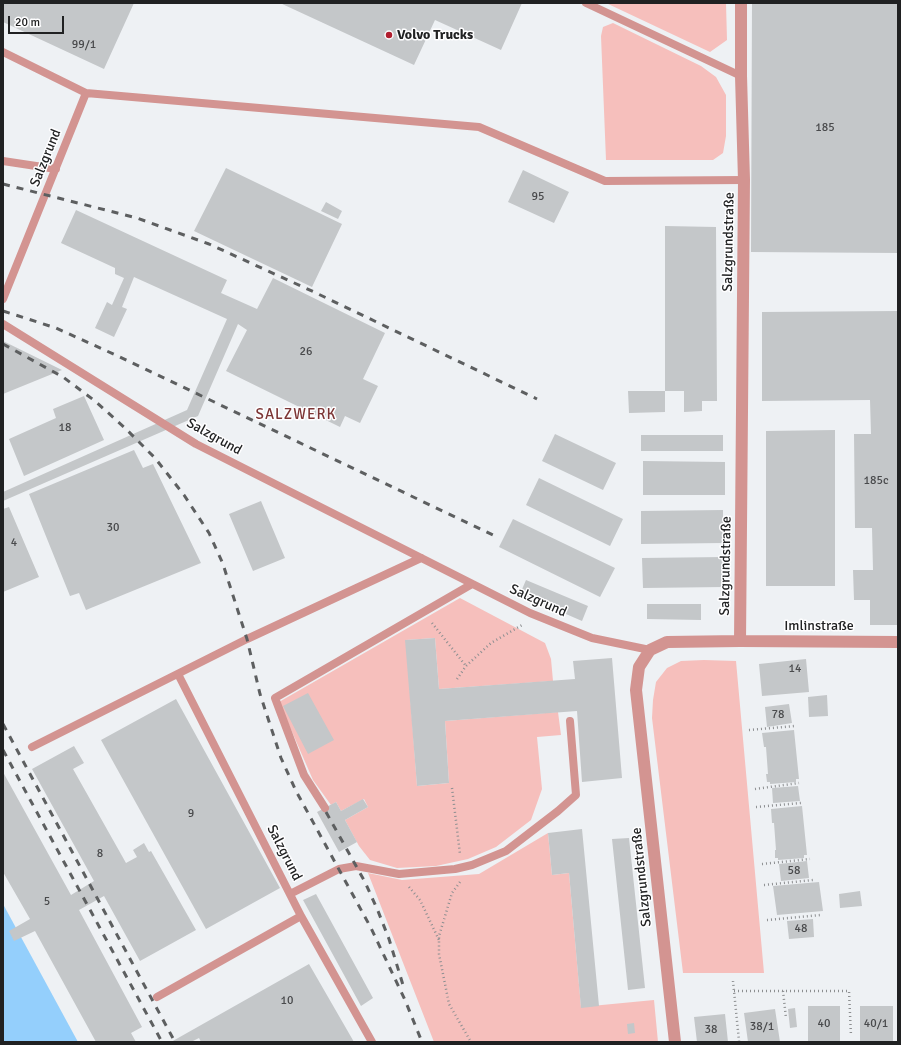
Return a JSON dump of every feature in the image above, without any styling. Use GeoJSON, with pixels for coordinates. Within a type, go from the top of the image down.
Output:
{"type":"FeatureCollection","features":[{"type":"Feature","properties":{"kind":"street","name":"Salzgrundstraße"},"geometry":{"type":"LineString","coordinates":[[740,641],[744,180],[741,76],[741,3]]}},
{"type":"Feature","properties":{"kind":"street","name":"Imlinstraße"},"geometry":{"type":"LineString","coordinates":[[740,641],[898,642]]}},
{"type":"Feature","properties":{"kind":"street"},"geometry":{"type":"LineString","coordinates":[[650,650],[667,642],[740,641]]}},
{"type":"Feature","properties":{"kind":"street","name":"Salzgrundstraße"},"geometry":{"type":"LineString","coordinates":[[650,650],[639,667],[636,690],[675,1042]]}},
{"type":"Feature","properties":{"kind":"lane"},"geometry":{"type":"LineString","coordinates":[[586,3],[741,76]]}},
{"type":"Feature","properties":{"kind":"lane"},"geometry":{"type":"LineString","coordinates":[[3,52],[86,93],[479,127],[605,181],[744,180]]}},
{"type":"Feature","properties":{"kind":"lane","name":"Salzgrund"},"geometry":{"type":"LineString","coordinates":[[3,299],[86,93]]}},
{"type":"Feature","properties":{"kind":"lane"},"geometry":{"type":"LineString","coordinates":[[3,161],[56,169]]}},
{"type":"Feature","properties":{"kind":"lane","name":"Salzgrund"},"geometry":{"type":"LineString","coordinates":[[3,324],[196,444],[472,584],[537,616],[592,638],[650,650]]}},
{"type":"Feature","properties":{"kind":"lane"},"geometry":{"type":"LineString","coordinates":[[32,747],[247,639],[421,558]]}},
{"type":"Feature","properties":{"kind":"lane"},"geometry":{"type":"LineString","coordinates":[[325,808],[304,775],[276,698],[472,584]]}},
{"type":"Feature","properties":{"kind":"lane","name":"Salzgrund"},"geometry":{"type":"LineString","coordinates":[[178,674],[301,916],[372,1042]]}},
{"type":"Feature","properties":{"kind":"lane"},"geometry":{"type":"LineString","coordinates":[[290,894],[339,869],[356,866],[399,874],[462,868],[472,866],[506,851],[558,812],[576,795],[570,722]]}},
{"type":"Feature","properties":{"kind":"lane"},"geometry":{"type":"LineString","coordinates":[[157,997],[301,916]]}},
{"type":"Feature","properties":{"kind":"path"},"geometry":{"type":"LineString","coordinates":[[424,612],[466,666]]}},
{"type":"Feature","properties":{"kind":"path"},"geometry":{"type":"LineString","coordinates":[[456,678],[466,666],[491,643],[537,616]]}},
{"type":"Feature","properties":{"kind":"path"},"geometry":{"type":"LineString","coordinates":[[749,730],[795,726]]}},
{"type":"Feature","properties":{"kind":"path"},"geometry":{"type":"LineString","coordinates":[[754,789],[799,783]]}},
{"type":"Feature","properties":{"kind":"path"},"geometry":{"type":"LineString","coordinates":[[452,788],[462,868]]}},
{"type":"Feature","properties":{"kind":"path"},"geometry":{"type":"LineString","coordinates":[[756,807],[801,803]]}},
{"type":"Feature","properties":{"kind":"path"},"geometry":{"type":"LineString","coordinates":[[762,864],[810,858]]}},
{"type":"Feature","properties":{"kind":"path"},"geometry":{"type":"LineString","coordinates":[[472,866],[452,893],[439,936],[439,954],[449,1004],[472,1042]]}},
{"type":"Feature","properties":{"kind":"path"},"geometry":{"type":"LineString","coordinates":[[399,874],[420,900],[439,940]]}},
{"type":"Feature","properties":{"kind":"path"},"geometry":{"type":"LineString","coordinates":[[764,885],[812,880]]}},
{"type":"Feature","properties":{"kind":"path"},"geometry":{"type":"LineString","coordinates":[[767,920],[821,915]]}},
{"type":"Feature","properties":{"kind":"path"},"geometry":{"type":"LineString","coordinates":[[733,981],[739,1041]]}},
{"type":"Feature","properties":{"kind":"path"},"geometry":{"type":"LineString","coordinates":[[734,991],[849,991],[851,1036]]}},
{"type":"Feature","properties":{"kind":"path"},"geometry":{"type":"LineString","coordinates":[[783,991],[786,1018]]}},
{"type":"Feature","properties":{"kind":"shaded area"},"geometry":{"type":"Polygon","coordinates":[[[606,3],[726,3],[727,40],[710,52],[606,3]]]}},
{"type":"Feature","properties":{"kind":"shaded area"},"geometry":{"type":"Polygon","coordinates":[[[613,23],[701,66],[716,77],[726,95],[726,136],[723,153],[713,160],[606,160],[601,36],[603,27],[613,23]]]}},
{"type":"Feature","properties":{"kind":"shaded area"},"geometry":{"type":"Polygon","coordinates":[[[460,598],[545,643],[551,659],[553,681],[439,689],[435,638],[406,640],[417,786],[449,783],[445,721],[558,712],[561,735],[537,737],[542,789],[531,820],[496,847],[468,859],[436,866],[397,868],[370,860],[359,846],[345,820],[368,807],[364,799],[341,811],[336,802],[331,805],[313,780],[279,702],[460,598]]]}},
{"type":"Feature","properties":{"kind":"shaded area"},"geometry":{"type":"Polygon","coordinates":[[[681,661],[736,661],[764,973],[683,973],[652,718],[653,700],[656,682],[667,668],[681,661]]]}},
{"type":"Feature","properties":{"kind":"shaded area"},"geometry":{"type":"Polygon","coordinates":[[[548,833],[552,875],[569,873],[581,1007],[654,1000],[658,1042],[434,1042],[368,873],[402,880],[479,874],[548,833]]]}},
{"type":"Feature","properties":{"kind":"water"},"geometry":{"type":"Polygon","coordinates":[[[3,904],[78,1042],[3,1042],[3,904]]]}},
{"type":"Feature","properties":{"kind":"building"},"geometry":{"type":"Polygon","coordinates":[[[3,3],[134,3],[104,69],[3,22],[3,3]]]}},
{"type":"Feature","properties":{"kind":"building","name":"Volvo Trucks"},"geometry":{"type":"Polygon","coordinates":[[[280,3],[522,3],[501,50],[435,20],[414,65],[280,3]]]}},
{"type":"Feature","properties":{"kind":"building"},"geometry":{"type":"Polygon","coordinates":[[[752,3],[898,3],[898,253],[751,252],[752,3]]]}},
{"type":"Feature","properties":{"kind":"building"},"geometry":{"type":"Polygon","coordinates":[[[226,168],[342,224],[312,287],[194,231],[226,168]]]}},
{"type":"Feature","properties":{"kind":"building"},"geometry":{"type":"Polygon","coordinates":[[[523,170],[569,192],[554,223],[508,202],[523,170]]]}},
{"type":"Feature","properties":{"kind":"building"},"geometry":{"type":"Polygon","coordinates":[[[326,202],[342,211],[338,219],[321,211],[326,202]]]}},
{"type":"Feature","properties":{"kind":"building"},"geometry":{"type":"Polygon","coordinates":[[[76,210],[227,280],[221,293],[257,309],[273,278],[385,333],[363,379],[378,386],[360,423],[345,416],[340,427],[226,371],[247,330],[238,324],[198,416],[3,501],[3,492],[187,410],[227,319],[134,277],[122,307],[127,309],[114,337],[95,328],[107,302],[112,305],[124,278],[115,274],[115,268],[61,243],[76,210]]]}},
{"type":"Feature","properties":{"kind":"building"},"geometry":{"type":"Polygon","coordinates":[[[665,226],[716,227],[717,401],[702,401],[702,411],[684,412],[684,391],[665,391],[665,226]]]}},
{"type":"Feature","properties":{"kind":"building"},"geometry":{"type":"Polygon","coordinates":[[[898,311],[898,625],[870,625],[870,600],[854,600],[853,570],[873,570],[872,528],[855,528],[854,434],[871,434],[870,400],[762,401],[762,312],[898,311]]]}},
{"type":"Feature","properties":{"kind":"building"},"geometry":{"type":"Polygon","coordinates":[[[3,341],[62,370],[3,394],[3,341]]]}},
{"type":"Feature","properties":{"kind":"building"},"geometry":{"type":"Polygon","coordinates":[[[628,391],[665,391],[665,412],[629,413],[628,391]]]}},
{"type":"Feature","properties":{"kind":"building"},"geometry":{"type":"Polygon","coordinates":[[[84,396],[104,440],[24,476],[9,439],[56,418],[53,409],[84,396]]]}},
{"type":"Feature","properties":{"kind":"building"},"geometry":{"type":"Polygon","coordinates":[[[835,430],[835,586],[766,586],[766,431],[835,430]]]}},
{"type":"Feature","properties":{"kind":"building"},"geometry":{"type":"Polygon","coordinates":[[[555,434],[616,463],[603,490],[542,461],[555,434]]]}},
{"type":"Feature","properties":{"kind":"building"},"geometry":{"type":"Polygon","coordinates":[[[641,435],[723,435],[723,451],[641,451],[641,435]]]}},
{"type":"Feature","properties":{"kind":"building"},"geometry":{"type":"Polygon","coordinates":[[[134,450],[143,468],[153,464],[201,563],[86,610],[79,593],[70,596],[29,494],[134,450]]]}},
{"type":"Feature","properties":{"kind":"building"},"geometry":{"type":"Polygon","coordinates":[[[643,461],[725,462],[725,495],[643,495],[643,461]]]}},
{"type":"Feature","properties":{"kind":"building"},"geometry":{"type":"Polygon","coordinates":[[[539,478],[623,519],[610,546],[526,505],[539,478]]]}},
{"type":"Feature","properties":{"kind":"building"},"geometry":{"type":"Polygon","coordinates":[[[261,501],[285,558],[253,571],[229,514],[261,501]]]}},
{"type":"Feature","properties":{"kind":"building"},"geometry":{"type":"Polygon","coordinates":[[[9,507],[39,577],[3,592],[3,509],[9,507]]]}},
{"type":"Feature","properties":{"kind":"building"},"geometry":{"type":"Polygon","coordinates":[[[723,510],[723,543],[641,544],[641,511],[723,510]]]}},
{"type":"Feature","properties":{"kind":"building"},"geometry":{"type":"Polygon","coordinates":[[[513,519],[615,568],[600,597],[499,547],[513,519]]]}},
{"type":"Feature","properties":{"kind":"building"},"geometry":{"type":"Polygon","coordinates":[[[724,557],[724,587],[643,588],[642,558],[724,557]]]}},
{"type":"Feature","properties":{"kind":"building"},"geometry":{"type":"Polygon","coordinates":[[[526,580],[588,606],[582,621],[520,594],[526,580]]]}},
{"type":"Feature","properties":{"kind":"building"},"geometry":{"type":"Polygon","coordinates":[[[647,604],[701,604],[701,620],[647,619],[647,604]]]}},
{"type":"Feature","properties":{"kind":"building"},"geometry":{"type":"Polygon","coordinates":[[[435,638],[439,689],[575,679],[573,661],[612,658],[622,778],[582,782],[577,711],[445,721],[449,783],[417,786],[405,640],[435,638]]]}},
{"type":"Feature","properties":{"kind":"building"},"geometry":{"type":"Polygon","coordinates":[[[806,659],[809,692],[762,696],[759,664],[806,659]]]}},
{"type":"Feature","properties":{"kind":"building"},"geometry":{"type":"Polygon","coordinates":[[[308,693],[334,740],[308,754],[283,706],[308,693]]]}},
{"type":"Feature","properties":{"kind":"building"},"geometry":{"type":"Polygon","coordinates":[[[827,695],[828,716],[809,717],[808,697],[827,695]]]}},
{"type":"Feature","properties":{"kind":"building"},"geometry":{"type":"Polygon","coordinates":[[[176,699],[280,888],[206,929],[101,740],[176,699]]]}},
{"type":"Feature","properties":{"kind":"building"},"geometry":{"type":"Polygon","coordinates":[[[789,704],[792,723],[767,727],[765,707],[789,704]]]}},
{"type":"Feature","properties":{"kind":"building"},"geometry":{"type":"Polygon","coordinates":[[[794,730],[799,779],[796,779],[796,782],[770,784],[770,782],[767,782],[766,774],[768,774],[766,747],[764,747],[762,733],[794,730]]]}},
{"type":"Feature","properties":{"kind":"building"},"geometry":{"type":"Polygon","coordinates":[[[74,746],[84,763],[73,769],[126,863],[137,857],[133,850],[144,843],[149,852],[151,851],[196,930],[140,961],[104,896],[79,910],[142,1027],[131,1033],[136,1042],[96,1042],[35,931],[14,941],[9,931],[30,919],[3,872],[3,772],[71,895],[94,881],[32,769],[74,746]]]}},
{"type":"Feature","properties":{"kind":"building"},"geometry":{"type":"Polygon","coordinates":[[[798,786],[800,801],[773,803],[772,788],[798,786]]]}},
{"type":"Feature","properties":{"kind":"building"},"geometry":{"type":"Polygon","coordinates":[[[363,799],[368,807],[345,820],[357,842],[339,852],[317,812],[336,802],[341,811],[363,799]]]}},
{"type":"Feature","properties":{"kind":"building"},"geometry":{"type":"Polygon","coordinates":[[[802,806],[807,855],[804,855],[804,858],[778,860],[778,858],[775,858],[776,850],[774,823],[772,823],[771,809],[802,806]]]}},
{"type":"Feature","properties":{"kind":"building"},"geometry":{"type":"Polygon","coordinates":[[[582,829],[599,1006],[581,1008],[569,873],[552,875],[548,833],[582,829]]]}},
{"type":"Feature","properties":{"kind":"building"},"geometry":{"type":"Polygon","coordinates":[[[629,838],[645,988],[628,990],[612,839],[629,838]]]}},
{"type":"Feature","properties":{"kind":"building"},"geometry":{"type":"Polygon","coordinates":[[[807,861],[809,878],[781,881],[779,864],[807,861]]]}},
{"type":"Feature","properties":{"kind":"building"},"geometry":{"type":"Polygon","coordinates":[[[819,882],[823,911],[777,915],[773,886],[819,882]]]}},
{"type":"Feature","properties":{"kind":"building"},"geometry":{"type":"Polygon","coordinates":[[[860,891],[862,906],[840,908],[839,894],[860,891]]]}},
{"type":"Feature","properties":{"kind":"building"},"geometry":{"type":"Polygon","coordinates":[[[316,894],[373,998],[361,1006],[303,900],[316,894]]]}},
{"type":"Feature","properties":{"kind":"building"},"geometry":{"type":"Polygon","coordinates":[[[813,919],[814,937],[789,939],[787,921],[813,919]]]}},
{"type":"Feature","properties":{"kind":"building"},"geometry":{"type":"Polygon","coordinates":[[[309,964],[354,1042],[201,1042],[199,1038],[191,1042],[171,1042],[309,964]]]}},
{"type":"Feature","properties":{"kind":"building"},"geometry":{"type":"Polygon","coordinates":[[[808,1006],[840,1006],[840,1042],[808,1042],[808,1006]]]}},
{"type":"Feature","properties":{"kind":"building"},"geometry":{"type":"Polygon","coordinates":[[[860,1006],[893,1006],[893,1042],[860,1042],[860,1006]]]}},
{"type":"Feature","properties":{"kind":"building"},"geometry":{"type":"Polygon","coordinates":[[[795,1008],[797,1027],[790,1028],[788,1009],[795,1008]]]}},
{"type":"Feature","properties":{"kind":"building"},"geometry":{"type":"Polygon","coordinates":[[[775,1009],[780,1042],[748,1042],[744,1013],[775,1009]]]}},
{"type":"Feature","properties":{"kind":"building"},"geometry":{"type":"Polygon","coordinates":[[[725,1014],[728,1042],[697,1042],[694,1017],[725,1014]]]}},
{"type":"Feature","properties":{"kind":"building"},"geometry":{"type":"Polygon","coordinates":[[[634,1023],[635,1033],[628,1034],[627,1024],[634,1023]]]}},
{"type":"Feature","properties":{"kind":"railway"},"geometry":{"type":"LineString","coordinates":[[3,184],[137,218],[209,244],[314,292],[537,399]]}},
{"type":"Feature","properties":{"kind":"railway"},"geometry":{"type":"LineString","coordinates":[[3,311],[56,328],[120,357],[495,536]]}},
{"type":"Feature","properties":{"kind":"railway"},"geometry":{"type":"LineString","coordinates":[[3,344],[63,377],[95,401],[125,428],[155,458],[184,495],[209,533],[223,564],[247,639],[260,694],[281,758],[296,791],[371,928],[405,1000],[422,1042]]}},
{"type":"Feature","properties":{"kind":"railway"},"geometry":{"type":"LineString","coordinates":[[3,724],[175,1042]]}},
{"type":"Feature","properties":{"kind":"railway"},"geometry":{"type":"LineString","coordinates":[[3,750],[162,1042]]}},
{"type":"Feature","properties":{"kind":"railway"},"geometry":{"type":"LineString","coordinates":[[326,812],[365,882],[378,911],[389,939],[403,985]]}},
{"type":"Feature","properties":{"kind":"place","name":"Volvo Trucks"},"geometry":{"type":"Point","coordinates":[389,35]}},
{"type":"Feature","properties":{"kind":"district","name":"SALZWERK"},"geometry":{"type":"Point","coordinates":[296,415]}}]}
